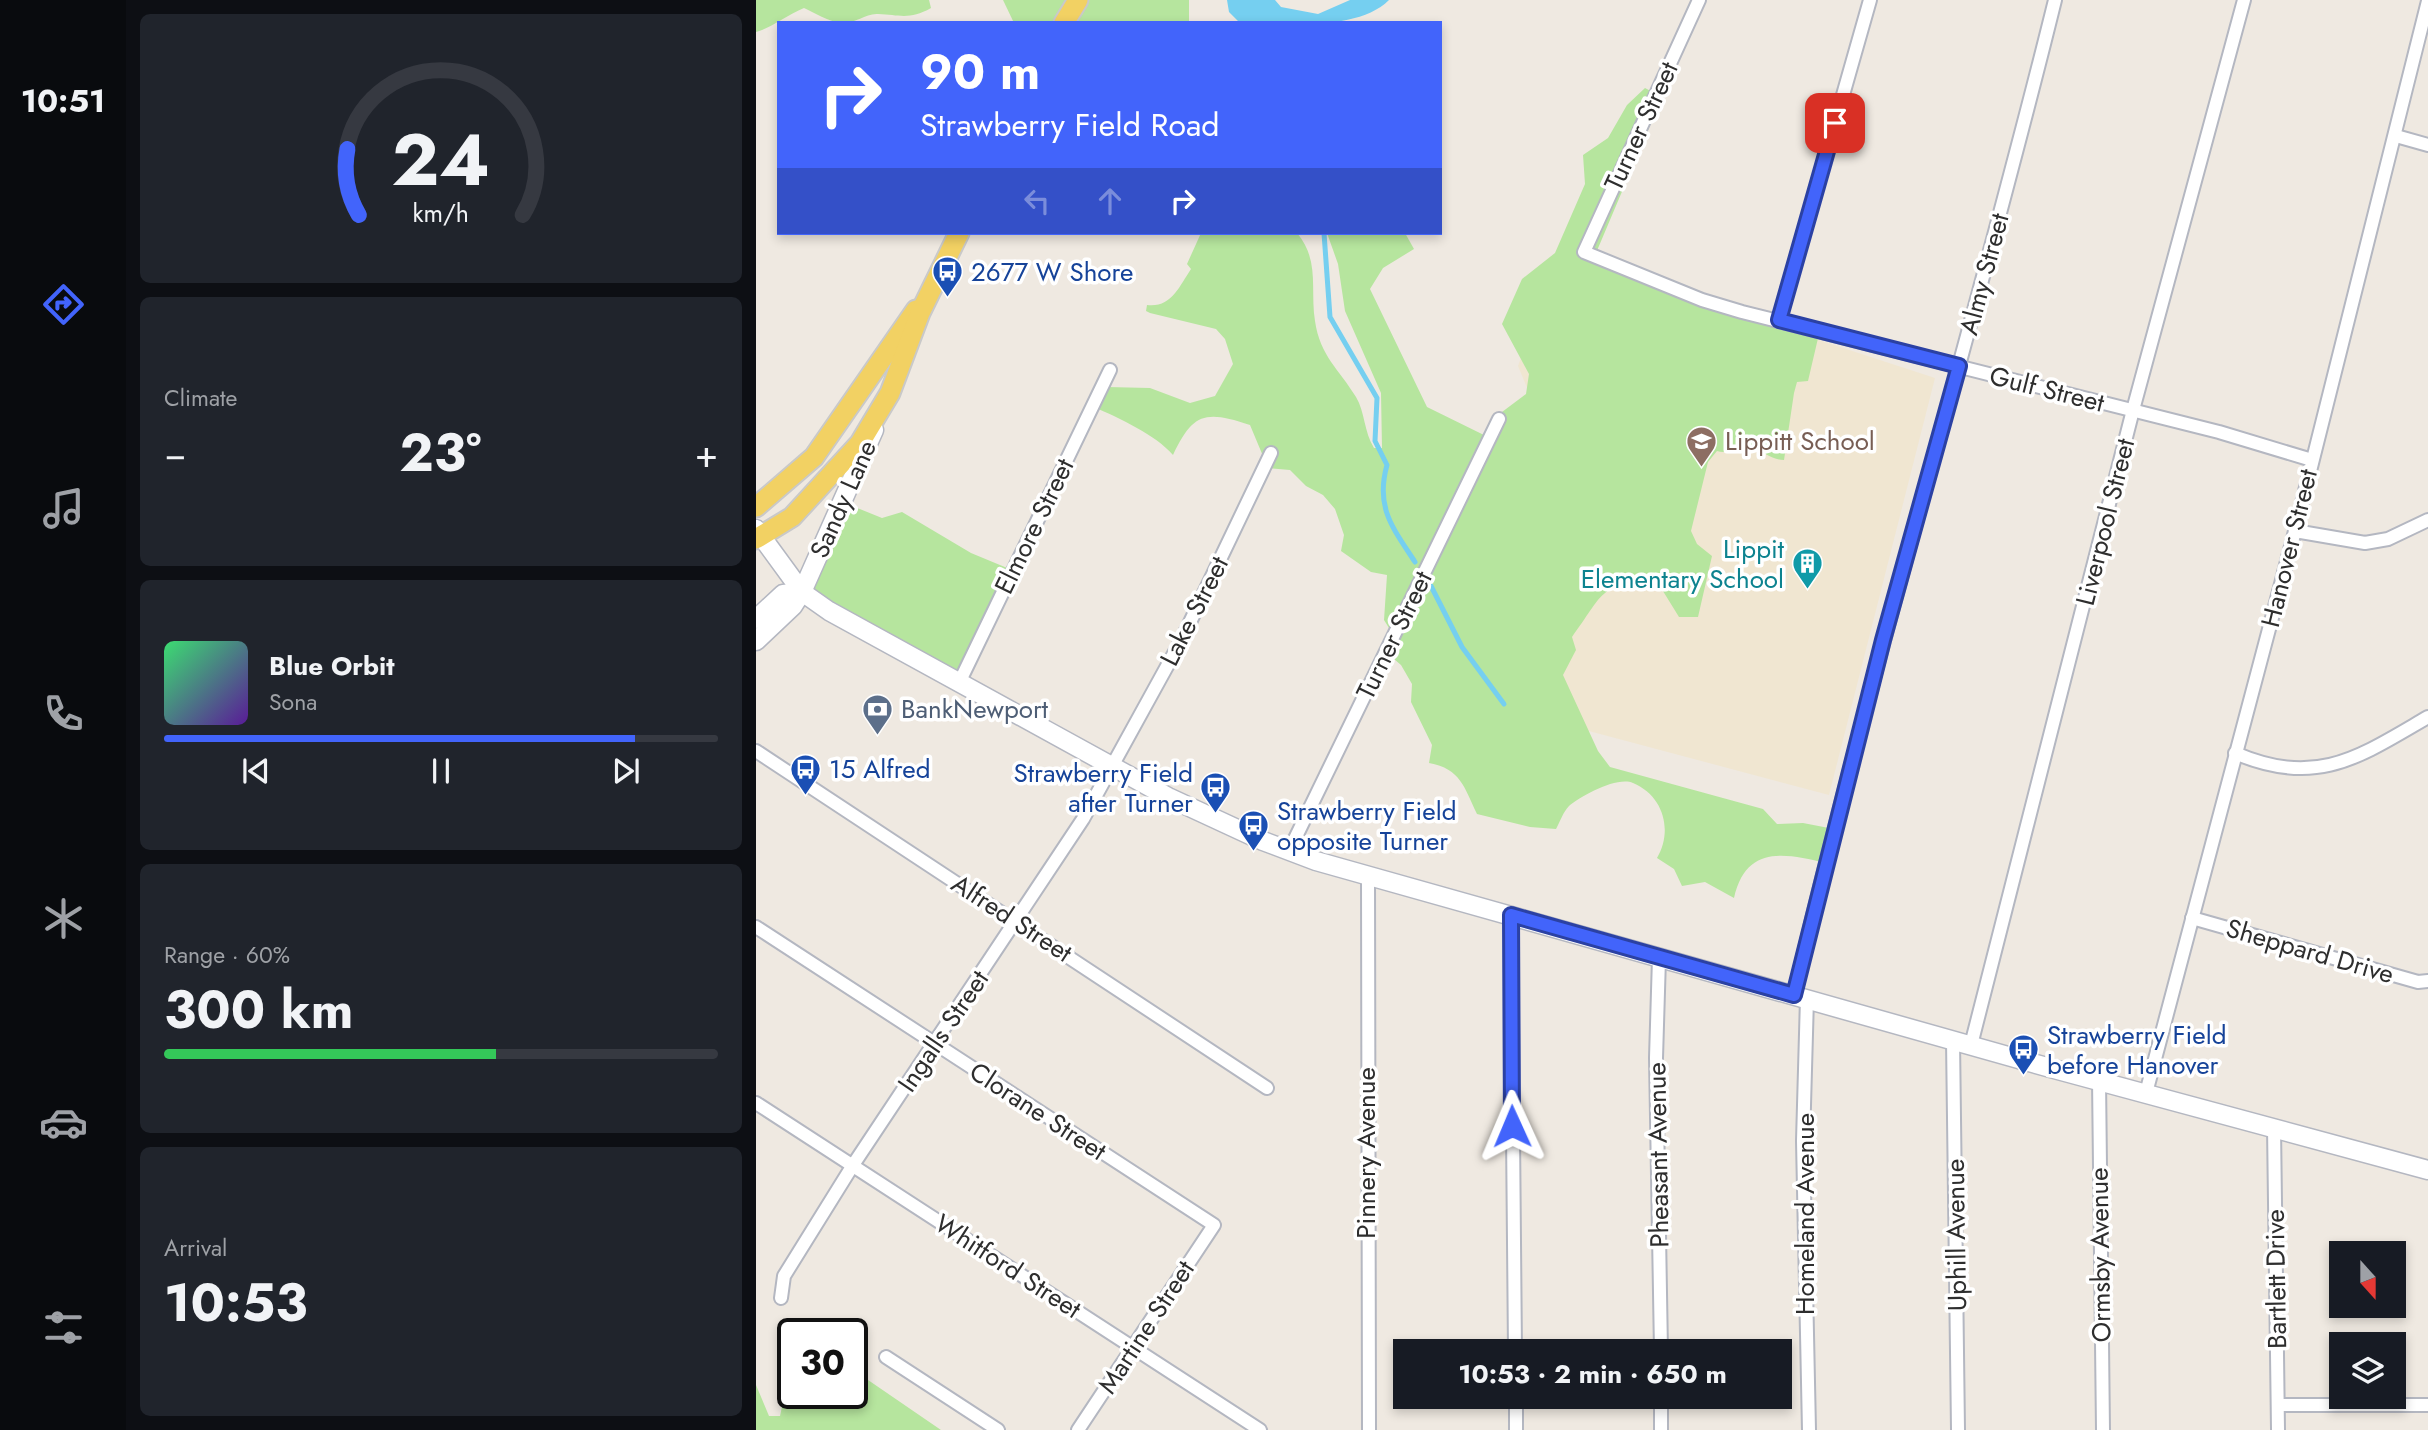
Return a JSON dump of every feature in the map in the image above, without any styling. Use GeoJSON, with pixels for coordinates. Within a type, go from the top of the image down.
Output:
{"type":"FeatureCollection","features":[{"type":"Feature","properties":{"kind":"main road"},"geometry":{"type":"LineString","coordinates":[[1065,21],[1078,0]]}},
{"type":"Feature","properties":{"kind":"main road"},"geometry":{"type":"LineString","coordinates":[[758,535],[792,517],[844,464],[884,405],[910,348],[920,313],[958,235]]}},
{"type":"Feature","properties":{"kind":"main road"},"geometry":{"type":"LineString","coordinates":[[756,507],[814,457],[883,361],[941,271]]}},
{"type":"Feature","properties":{"kind":"street","name":"Turner Street"},"geometry":{"type":"LineString","coordinates":[[1584,252],[1699,0]]}},
{"type":"Feature","properties":{"kind":"street"},"geometry":{"type":"LineString","coordinates":[[1779,320],[1870,0]]}},
{"type":"Feature","properties":{"kind":"street","name":"Almy Street"},"geometry":{"type":"LineString","coordinates":[[1801,997],[1883,640],[1959,366],[2055,0]]}},
{"type":"Feature","properties":{"kind":"street","name":"Liverpool Street"},"geometry":{"type":"LineString","coordinates":[[1971,1045],[2133,410],[2244,0]]}},
{"type":"Feature","properties":{"kind":"street","name":"Hanover Street"},"geometry":{"type":"LineString","coordinates":[[2146,1093],[2295,531],[2428,1]]}},
{"type":"Feature","properties":{"kind":"street"},"geometry":{"type":"LineString","coordinates":[[2396,136],[2428,145]]}},
{"type":"Feature","properties":{"kind":"street","name":"Gulf Street"},"geometry":{"type":"LineString","coordinates":[[1584,252],[1702,300],[2133,410],[2312,460]]}},
{"type":"Feature","properties":{"kind":"street","name":"Elmore Street"},"geometry":{"type":"LineString","coordinates":[[959,683],[1110,370]]}},
{"type":"Feature","properties":{"kind":"street","name":"Sandy Lane"},"geometry":{"type":"LineString","coordinates":[[756,640],[793,606],[802,592],[884,405]]}},
{"type":"Feature","properties":{"kind":"street","name":"Turner Street"},"geometry":{"type":"LineString","coordinates":[[1289,851],[1499,419]]}},
{"type":"Feature","properties":{"kind":"street","name":"Lake Street"},"geometry":{"type":"LineString","coordinates":[[1110,766],[1182,639],[1271,453]]}},
{"type":"Feature","properties":{"kind":"street"},"geometry":{"type":"LineString","coordinates":[[2295,531],[2365,543],[2388,538],[2428,520]]}},
{"type":"Feature","properties":{"kind":"street"},"geometry":{"type":"LineString","coordinates":[[758,535],[802,592],[849,622],[1110,766],[1191,808],[1289,851],[1659,958],[2428,1170]]}},
{"type":"Feature","properties":{"kind":"street","name":"Sandy Lane"},"geometry":{"type":"LineString","coordinates":[[756,619],[783,594],[802,592]]}},
{"type":"Feature","properties":{"kind":"street"},"geometry":{"type":"LineString","coordinates":[[2235,754],[2287,767],[2329,767],[2371,751],[2428,717]]}},
{"type":"Feature","properties":{"kind":"street","name":"Alfred Street"},"geometry":{"type":"LineString","coordinates":[[756,751],[1267,1088]]}},
{"type":"Feature","properties":{"kind":"street","name":"Ingalls Street"},"geometry":{"type":"LineString","coordinates":[[781,1298],[784,1276],[853,1165],[1083,819],[1110,766]]}},
{"type":"Feature","properties":{"kind":"street","name":"Pinnery Avenue"},"geometry":{"type":"LineString","coordinates":[[1368,876],[1369,1430]]}},
{"type":"Feature","properties":{"kind":"street"},"geometry":{"type":"LineString","coordinates":[[1511,915],[1516,1339]]}},
{"type":"Feature","properties":{"kind":"street","name":"Sheppard Drive"},"geometry":{"type":"LineString","coordinates":[[2192,918],[2418,982],[2428,981]]}},
{"type":"Feature","properties":{"kind":"street","name":"Clorane Street"},"geometry":{"type":"LineString","coordinates":[[756,927],[1214,1225]]}},
{"type":"Feature","properties":{"kind":"street","name":"Pheasant Avenue"},"geometry":{"type":"LineString","coordinates":[[1659,958],[1656,1058],[1661,1339]]}},
{"type":"Feature","properties":{"kind":"street","name":"Homeland Avenue"},"geometry":{"type":"LineString","coordinates":[[1801,997],[1809,1430]]}},
{"type":"Feature","properties":{"kind":"street","name":"Uphill Avenue"},"geometry":{"type":"LineString","coordinates":[[1953,1040],[1958,1430]]}},
{"type":"Feature","properties":{"kind":"street","name":"Ormsby Avenue"},"geometry":{"type":"LineString","coordinates":[[2099,1079],[2103,1430]]}},
{"type":"Feature","properties":{"kind":"street","name":"Whitford Street"},"geometry":{"type":"LineString","coordinates":[[756,1103],[1259,1430]]}},
{"type":"Feature","properties":{"kind":"street","name":"Bartlett Drive"},"geometry":{"type":"LineString","coordinates":[[2274,1127],[2278,1430]]}},
{"type":"Feature","properties":{"kind":"street","name":"Martine Street"},"geometry":{"type":"LineString","coordinates":[[1078,1430],[1214,1225]]}},
{"type":"Feature","properties":{"kind":"street"},"geometry":{"type":"LineString","coordinates":[[886,1357],[998,1430]]}},
{"type":"Feature","properties":{"kind":"street"},"geometry":{"type":"LineString","coordinates":[[2278,1405],[2428,1405]]}},
{"type":"Feature","properties":{"kind":"street"},"geometry":{"type":"LineString","coordinates":[[1516,1409],[1516,1430]]}},
{"type":"Feature","properties":{"kind":"street"},"geometry":{"type":"LineString","coordinates":[[1661,1409],[1661,1430]]}},
{"type":"Feature","properties":{"kind":"shaded area","name":"Lippitt School"},"geometry":{"type":"Polygon","coordinates":[[[1558,255],[1935,378],[1829,795],[1555,722],[1528,390],[1518,366],[1558,255]]]}},
{"type":"Feature","properties":{"kind":"green space"},"geometry":{"type":"Polygon","coordinates":[[[756,0],[929,0],[931,8],[911,15],[873,14],[853,21],[831,21],[804,8],[756,32],[756,0]]]}},
{"type":"Feature","properties":{"kind":"green space"},"geometry":{"type":"Polygon","coordinates":[[[1003,0],[1189,0],[1189,21],[1013,21],[1003,0]]]}},
{"type":"Feature","properties":{"kind":"green space"},"geometry":{"type":"Polygon","coordinates":[[[1645,88],[1662,97],[1596,253],[1699,300],[1819,334],[1808,381],[1797,382],[1784,460],[1747,447],[1726,452],[1717,451],[1708,462],[1691,531],[1697,544],[1712,556],[1698,617],[1679,617],[1658,583],[1639,583],[1614,588],[1598,600],[1572,637],[1576,650],[1563,675],[1598,751],[1610,767],[1763,809],[1777,824],[1803,823],[1834,829],[1826,863],[1782,856],[1757,861],[1740,881],[1734,898],[1705,882],[1682,886],[1674,869],[1657,858],[1664,837],[1663,815],[1652,796],[1633,783],[1618,782],[1582,797],[1567,808],[1556,829],[1530,827],[1477,814],[1465,788],[1455,775],[1429,763],[1432,745],[1411,702],[1412,684],[1401,665],[1387,653],[1394,636],[1384,620],[1387,575],[1371,572],[1341,551],[1344,535],[1335,509],[1323,495],[1306,486],[1290,470],[1268,468],[1250,425],[1222,417],[1202,419],[1187,430],[1173,455],[1147,434],[1094,407],[1107,387],[1150,388],[1190,403],[1215,396],[1233,364],[1225,339],[1216,329],[1150,313],[1146,311],[1147,305],[1162,303],[1174,295],[1191,269],[1187,264],[1200,235],[1298,235],[1309,254],[1313,275],[1315,321],[1321,344],[1356,397],[1374,448],[1382,448],[1381,393],[1345,311],[1338,264],[1328,235],[1406,235],[1414,249],[1383,268],[1370,289],[1427,407],[1488,437],[1498,415],[1526,394],[1529,374],[1502,324],[1522,279],[1555,253],[1585,184],[1583,155],[1608,138],[1627,105],[1645,88]]]}},
{"type":"Feature","properties":{"kind":"green space"},"geometry":{"type":"Polygon","coordinates":[[[845,503],[882,518],[902,512],[971,553],[1012,570],[961,681],[795,591],[845,503]]]}},
{"type":"Feature","properties":{"kind":"green space"},"geometry":{"type":"Polygon","coordinates":[[[868,1380],[941,1430],[756,1430],[756,1385],[769,1416],[780,1416],[782,1409],[868,1409],[868,1380]]]}},
{"type":"Feature","properties":{"kind":"water"},"geometry":{"type":"Polygon","coordinates":[[[1227,0],[1275,0],[1281,7],[1318,14],[1350,0],[1389,0],[1375,10],[1339,21],[1238,21],[1229,12],[1227,0]]]}},
{"type":"Feature","properties":{"kind":"waterway"},"geometry":{"type":"LineString","coordinates":[[1324,235],[1330,317],[1377,398],[1375,441],[1387,465],[1383,494],[1385,506],[1393,528],[1415,562]]}},
{"type":"Feature","properties":{"kind":"waterway"},"geometry":{"type":"LineString","coordinates":[[1431,586],[1462,647],[1504,704]]}},
{"type":"Feature","properties":{"kind":"place","name":"2677 W Shore"},"geometry":{"type":"Point","coordinates":[948,299]}},
{"type":"Feature","properties":{"kind":"place","name":"Lippitt School"},"geometry":{"type":"Point","coordinates":[1702,468]}},
{"type":"Feature","properties":{"kind":"place","name":"Lippit Elementary School"},"geometry":{"type":"Point","coordinates":[1807,591]}},
{"type":"Feature","properties":{"kind":"place","name":"BankNewport"},"geometry":{"type":"Point","coordinates":[878,736]}},
{"type":"Feature","properties":{"kind":"place","name":"15 Alfred"},"geometry":{"type":"Point","coordinates":[806,796]}},
{"type":"Feature","properties":{"kind":"place","name":"Strawberry Field after Turner"},"geometry":{"type":"Point","coordinates":[1216,815]}},
{"type":"Feature","properties":{"kind":"place","name":"Strawberry Field opposite Turner"},"geometry":{"type":"Point","coordinates":[1254,853]}},
{"type":"Feature","properties":{"kind":"place","name":"Strawberry Field before Hanover"},"geometry":{"type":"Point","coordinates":[2024,1077]}},
{"type":"Feature","properties":{"kind":"route"},"geometry":{"type":"LineString","coordinates":[[1512,1126],[1511,915],[1794,995],[1816,898],[1883,640],[1959,366],[1779,320],[1835,123]]}}]}
